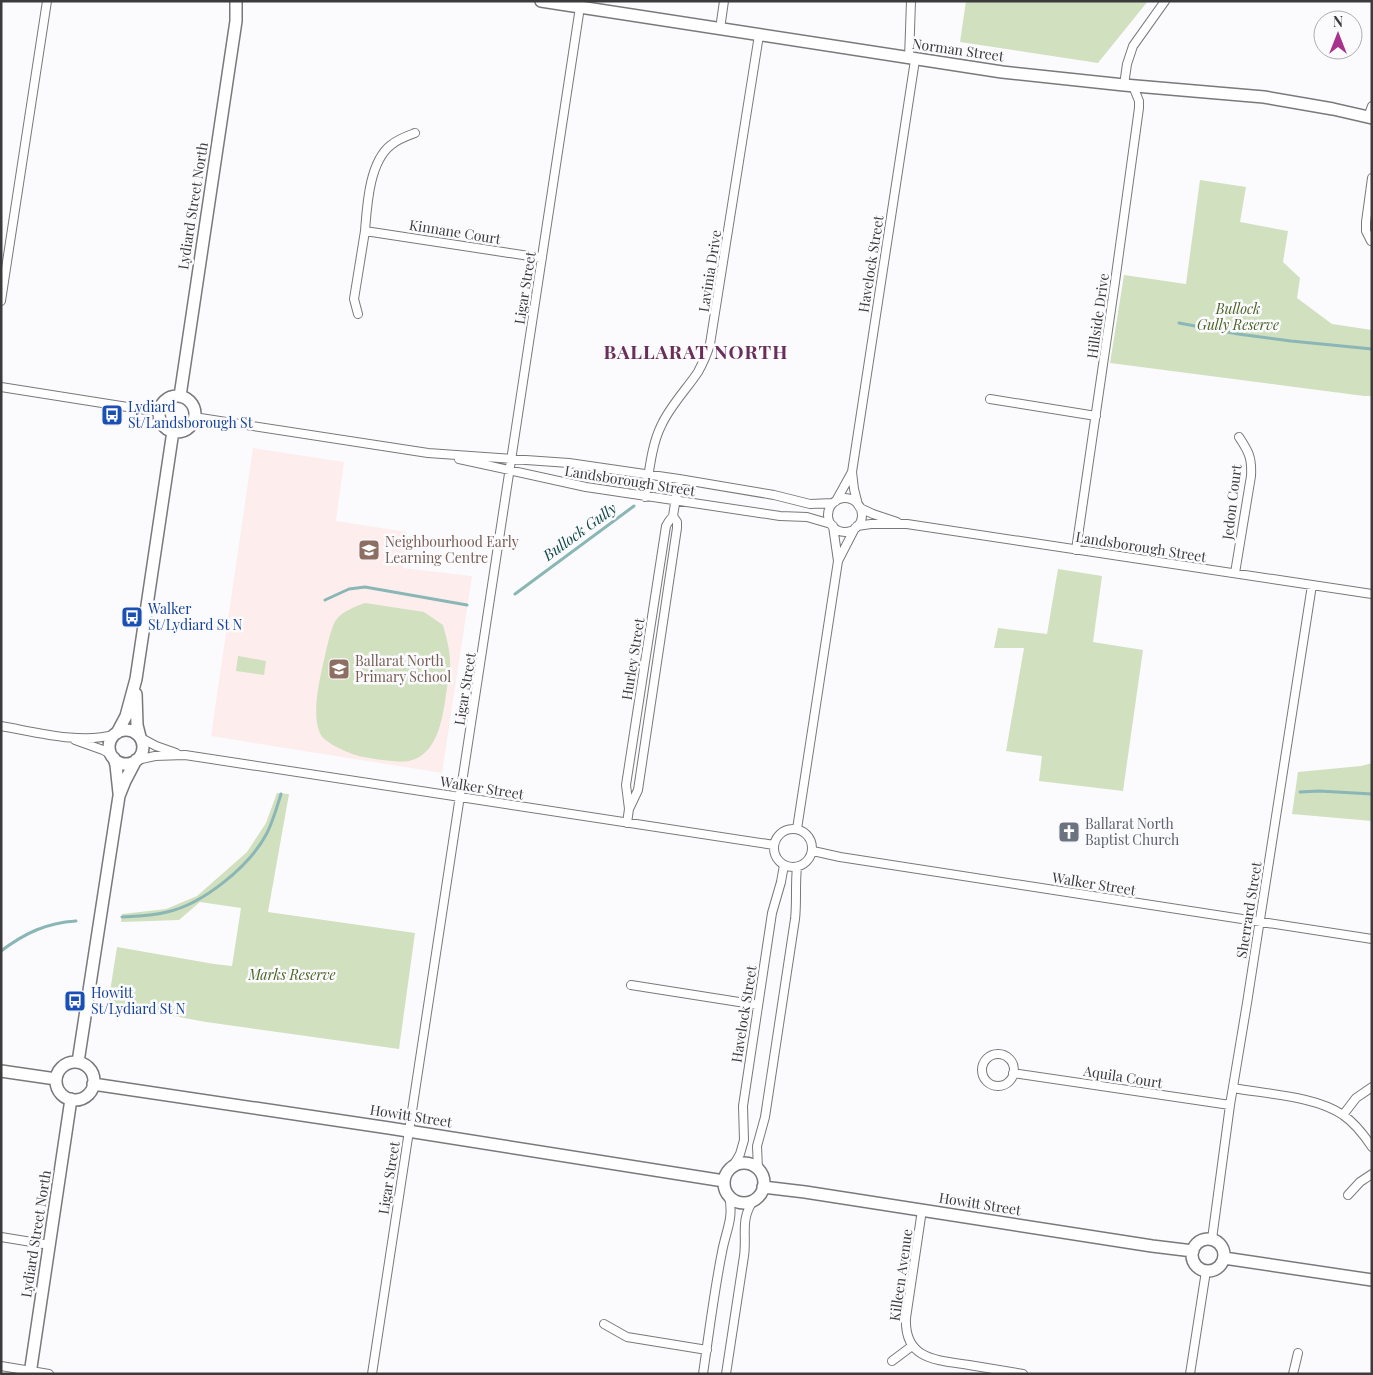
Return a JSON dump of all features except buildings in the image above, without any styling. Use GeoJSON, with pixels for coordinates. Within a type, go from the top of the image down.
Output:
{"type":"FeatureCollection","features":[{"type":"Feature","properties":{"kind":"street"},"geometry":{"type":"LineString","coordinates":[[1,301],[47,1]]}},
{"type":"Feature","properties":{"kind":"street","name":"Lydiard Street North"},"geometry":{"type":"LineString","coordinates":[[236,1],[236,21]]}},
{"type":"Feature","properties":{"kind":"street","name":"Lydiard Street North"},"geometry":{"type":"LineString","coordinates":[[180,396],[236,21],[242,1]]}},
{"type":"Feature","properties":{"kind":"street","name":"Norman Street"},"geometry":{"type":"LineString","coordinates":[[541,1],[1011,73],[1264,97],[1370,114]]}},
{"type":"Feature","properties":{"kind":"street"},"geometry":{"type":"LineString","coordinates":[[720,29],[724,1]]}},
{"type":"Feature","properties":{"kind":"street","name":"Havelock Street"},"geometry":{"type":"LineString","coordinates":[[859,507],[852,472],[912,59],[911,1]]}},
{"type":"Feature","properties":{"kind":"street"},"geometry":{"type":"LineString","coordinates":[[1129,85],[1127,64],[1133,46],[1165,1]]}},
{"type":"Feature","properties":{"kind":"street","name":"Ligar Street"},"geometry":{"type":"LineString","coordinates":[[372,1374],[580,7]]}},
{"type":"Feature","properties":{"kind":"street","name":"Lavinia Drive"},"geometry":{"type":"LineString","coordinates":[[645,497],[660,426],[699,371],[710,344],[759,35]]}},
{"type":"Feature","properties":{"kind":"street","name":"Hillside Drive"},"geometry":{"type":"LineString","coordinates":[[1076,550],[1139,108],[1139,101],[1129,85]]}},
{"type":"Feature","properties":{"kind":"street"},"geometry":{"type":"LineString","coordinates":[[358,314],[354,299],[372,177],[379,160],[390,146],[402,137],[415,133]]}},
{"type":"Feature","properties":{"kind":"street"},"geometry":{"type":"LineString","coordinates":[[1370,241],[1366,231],[1366,222],[1372,178]]}},
{"type":"Feature","properties":{"kind":"street","name":"Kinnane Court"},"geometry":{"type":"LineString","coordinates":[[365,231],[542,258]]}},
{"type":"Feature","properties":{"kind":"street"},"geometry":{"type":"LineString","coordinates":[[1,387],[158,412]]}},
{"type":"Feature","properties":{"kind":"street"},"geometry":{"type":"LineString","coordinates":[[173,396],[180,396],[186,398],[192,404],[194,417],[188,428],[180,432],[174,432],[162,424],[158,412],[164,400],[173,396]]}},
{"type":"Feature","properties":{"kind":"street"},"geometry":{"type":"LineString","coordinates":[[990,399],[1096,416]]}},
{"type":"Feature","properties":{"kind":"street","name":"Landsborough Street"},"geometry":{"type":"LineString","coordinates":[[194,417],[428,453],[566,483],[645,497],[780,516],[807,517],[832,525]]}},
{"type":"Feature","properties":{"kind":"street"},"geometry":{"type":"LineString","coordinates":[[78,1062],[119,796],[119,785],[110,743],[126,716],[136,679],[174,432]]}},
{"type":"Feature","properties":{"kind":"street","name":"Jedon Court"},"geometry":{"type":"LineString","coordinates":[[1235,574],[1251,476],[1250,455],[1239,437]]}},
{"type":"Feature","properties":{"kind":"street","name":"Landsborough Street"},"geometry":{"type":"LineString","coordinates":[[428,453],[569,463],[774,495],[810,504],[835,502]]}},
{"type":"Feature","properties":{"kind":"street","name":"Havelock Street"},"geometry":{"type":"LineString","coordinates":[[835,502],[852,472]]}},
{"type":"Feature","properties":{"kind":"street","name":"Hurley Street"},"geometry":{"type":"LineString","coordinates":[[629,809],[637,792],[644,751],[677,528],[674,516],[679,479]]}},
{"type":"Feature","properties":{"kind":"street"},"geometry":{"type":"LineString","coordinates":[[838,561],[861,518],[859,507],[850,499],[844,498],[835,502],[830,507],[828,519],[839,531],[851,531],[856,527]]}},
{"type":"Feature","properties":{"kind":"street","name":"Landsborough Street"},"geometry":{"type":"LineString","coordinates":[[859,507],[873,514],[906,524],[1372,594]]}},
{"type":"Feature","properties":{"kind":"street","name":"Hurley Street"},"geometry":{"type":"LineString","coordinates":[[627,823],[629,809],[626,785],[666,526],[674,516]]}},
{"type":"Feature","properties":{"kind":"street","name":"Landsborough Street"},"geometry":{"type":"LineString","coordinates":[[856,527],[871,524],[906,524]]}},
{"type":"Feature","properties":{"kind":"street"},"geometry":{"type":"LineString","coordinates":[[797,830],[838,561],[832,525]]}},
{"type":"Feature","properties":{"kind":"street","name":"Sherrard Street"},"geometry":{"type":"LineString","coordinates":[[1212,1239],[1230,1105],[1312,585]]}},
{"type":"Feature","properties":{"kind":"street"},"geometry":{"type":"LineString","coordinates":[[119,796],[124,781],[143,751],[143,742],[137,724],[136,679]]}},
{"type":"Feature","properties":{"kind":"street"},"geometry":{"type":"LineString","coordinates":[[1,726],[64,736],[94,737],[129,730],[137,733],[141,738]]}},
{"type":"Feature","properties":{"kind":"street"},"geometry":{"type":"LineString","coordinates":[[64,736],[95,747],[113,756],[118,761],[129,763],[136,760]]}},
{"type":"Feature","properties":{"kind":"street","name":"Walker Street"},"geometry":{"type":"LineString","coordinates":[[141,738],[156,746],[185,756]]}},
{"type":"Feature","properties":{"kind":"street","name":"Walker Street"},"geometry":{"type":"LineString","coordinates":[[136,760],[155,756],[185,756],[774,845]]}},
{"type":"Feature","properties":{"kind":"street"},"geometry":{"type":"LineString","coordinates":[[797,830],[807,835],[813,851],[807,862],[797,867],[790,867],[784,865],[776,857],[774,845],[785,831],[797,830]]}},
{"type":"Feature","properties":{"kind":"street","name":"Walker Street"},"geometry":{"type":"LineString","coordinates":[[813,851],[877,863],[1372,939]]}},
{"type":"Feature","properties":{"kind":"street","name":"Havelock Street"},"geometry":{"type":"LineString","coordinates":[[733,1166],[740,1154],[744,1140],[743,1106],[772,913],[784,865]]}},
{"type":"Feature","properties":{"kind":"street"},"geometry":{"type":"LineString","coordinates":[[758,1169],[757,1146],[765,1117],[797,908],[795,884],[797,867]]}},
{"type":"Feature","properties":{"kind":"street"},"geometry":{"type":"LineString","coordinates":[[631,986],[758,1005]]}},
{"type":"Feature","properties":{"kind":"street"},"geometry":{"type":"LineString","coordinates":[[1001,1055],[1010,1061],[1013,1073],[1007,1083],[995,1086],[985,1080],[982,1068],[989,1057],[1001,1055]]}},
{"type":"Feature","properties":{"kind":"street"},"geometry":{"type":"LineString","coordinates":[[71,1062],[78,1062],[89,1069],[93,1084],[83,1098],[71,1099],[60,1092],[56,1086],[56,1079],[58,1072],[65,1065],[71,1062]]}},
{"type":"Feature","properties":{"kind":"street"},"geometry":{"type":"LineString","coordinates":[[1,1071],[56,1079]]}},
{"type":"Feature","properties":{"kind":"street","name":"Aquila Court"},"geometry":{"type":"LineString","coordinates":[[1013,1073],[1230,1105]]}},
{"type":"Feature","properties":{"kind":"street","name":"Howitt Street"},"geometry":{"type":"LineString","coordinates":[[93,1084],[409,1131],[724,1181]]}},
{"type":"Feature","properties":{"kind":"street"},"geometry":{"type":"LineString","coordinates":[[1344,1115],[1356,1098],[1372,1087]]}},
{"type":"Feature","properties":{"kind":"street"},"geometry":{"type":"LineString","coordinates":[[1233,1088],[1306,1100],[1332,1109],[1344,1115],[1358,1128],[1372,1147]]}},
{"type":"Feature","properties":{"kind":"street","name":"Lydiard Street North"},"geometry":{"type":"LineString","coordinates":[[30,1372],[71,1099]]}},
{"type":"Feature","properties":{"kind":"street"},"geometry":{"type":"LineString","coordinates":[[703,1374],[722,1252],[731,1218],[731,1208],[724,1189],[724,1181],[727,1171],[733,1166],[746,1163],[758,1169],[764,1179],[759,1196],[753,1201],[748,1210],[744,1224],[744,1256],[726,1374]]}},
{"type":"Feature","properties":{"kind":"street"},"geometry":{"type":"LineString","coordinates":[[1348,1195],[1360,1182],[1372,1174]]}},
{"type":"Feature","properties":{"kind":"street","name":"Howitt Street"},"geometry":{"type":"LineString","coordinates":[[763,1187],[1192,1251]]}},
{"type":"Feature","properties":{"kind":"street"},"geometry":{"type":"LineString","coordinates":[[728,1196],[741,1203],[753,1201]]}},
{"type":"Feature","properties":{"kind":"street","name":"Killeen Avenue"},"geometry":{"type":"LineString","coordinates":[[912,1346],[906,1333],[906,1318],[922,1210]]}},
{"type":"Feature","properties":{"kind":"street"},"geometry":{"type":"LineString","coordinates":[[1,1237],[50,1245]]}},
{"type":"Feature","properties":{"kind":"street"},"geometry":{"type":"LineString","coordinates":[[1212,1239],[1221,1245],[1224,1258],[1218,1268],[1206,1271],[1195,1264],[1192,1259],[1192,1251],[1201,1240],[1212,1239]]}},
{"type":"Feature","properties":{"kind":"street"},"geometry":{"type":"LineString","coordinates":[[1224,1258],[1372,1280]]}},
{"type":"Feature","properties":{"kind":"street"},"geometry":{"type":"LineString","coordinates":[[1190,1374],[1206,1271]]}},
{"type":"Feature","properties":{"kind":"street"},"geometry":{"type":"LineString","coordinates":[[604,1324],[626,1337],[707,1350]]}},
{"type":"Feature","properties":{"kind":"street"},"geometry":{"type":"LineString","coordinates":[[892,1361],[912,1346],[922,1355],[932,1360],[1023,1374]]}},
{"type":"Feature","properties":{"kind":"street"},"geometry":{"type":"LineString","coordinates":[[1293,1374],[1298,1353]]}},
{"type":"Feature","properties":{"kind":"street"},"geometry":{"type":"LineString","coordinates":[[1,1366],[49,1374]]}},
{"type":"Feature","properties":{"kind":"shaded area","name":"Ballarat North Primary School"},"geometry":{"type":"Polygon","coordinates":[[[253,448],[344,462],[336,521],[407,532],[403,568],[472,576],[442,773],[211,736],[253,448]]]}},
{"type":"Feature","properties":{"kind":"green space"},"geometry":{"type":"Polygon","coordinates":[[[966,1],[1148,1],[1098,63],[960,42],[966,1]]]}},
{"type":"Feature","properties":{"kind":"green space","name":"Bullock Gully Reserve"},"geometry":{"type":"Polygon","coordinates":[[[1200,180],[1246,187],[1240,222],[1288,231],[1283,262],[1300,278],[1297,298],[1332,324],[1372,330],[1372,396],[1110,363],[1124,275],[1186,284],[1200,180]]]}},
{"type":"Feature","properties":{"kind":"green space"},"geometry":{"type":"Polygon","coordinates":[[[1058,569],[1102,576],[1093,642],[1143,650],[1123,791],[1039,781],[1042,756],[1006,751],[1024,648],[994,648],[998,628],[1047,634],[1058,569]]]}},
{"type":"Feature","properties":{"kind":"green space"},"geometry":{"type":"Polygon","coordinates":[[[365,603],[424,612],[443,625],[449,648],[450,665],[444,709],[434,741],[419,757],[409,761],[387,761],[354,754],[328,742],[321,735],[318,728],[316,710],[318,690],[332,629],[336,620],[342,614],[365,603]]]}},
{"type":"Feature","properties":{"kind":"green space"},"geometry":{"type":"Polygon","coordinates":[[[238,656],[266,661],[264,675],[236,671],[238,656]]]}},
{"type":"Feature","properties":{"kind":"green space"},"geometry":{"type":"Polygon","coordinates":[[[1372,763],[1372,821],[1292,814],[1298,772],[1361,766],[1372,763]]]}},
{"type":"Feature","properties":{"kind":"green space","name":"Marks Reserve"},"geometry":{"type":"Polygon","coordinates":[[[277,793],[289,794],[268,912],[415,933],[399,1049],[206,1022],[108,1004],[117,947],[232,966],[241,908],[200,902],[179,920],[121,922],[122,914],[166,909],[197,896],[247,852],[266,823],[277,793]]]}},
{"type":"Feature","properties":{"kind":"waterway","name":"Bullock Gully"},"geometry":{"type":"LineString","coordinates":[[1179,323],[1238,334],[1372,349]]}},
{"type":"Feature","properties":{"kind":"waterway","name":"Bullock Gully"},"geometry":{"type":"LineString","coordinates":[[515,594],[634,506]]}},
{"type":"Feature","properties":{"kind":"waterway","name":"Bullock Gully"},"geometry":{"type":"LineString","coordinates":[[325,600],[349,589],[365,587],[467,605]]}},
{"type":"Feature","properties":{"kind":"waterway"},"geometry":{"type":"LineString","coordinates":[[1300,792],[1319,791],[1372,794]]}},
{"type":"Feature","properties":{"kind":"waterway"},"geometry":{"type":"LineString","coordinates":[[122,917],[144,916],[181,908],[224,882],[259,846],[271,824],[281,794]]}},
{"type":"Feature","properties":{"kind":"waterway"},"geometry":{"type":"LineString","coordinates":[[1,951],[36,930],[55,924],[76,921]]}},
{"type":"Feature","properties":{"kind":"place","name":"Lydiard St/Landsborough St"},"geometry":{"type":"Point","coordinates":[112,415]}},
{"type":"Feature","properties":{"kind":"place","name":"Neighbourhood Early Learning Centre"},"geometry":{"type":"Point","coordinates":[369,550]}},
{"type":"Feature","properties":{"kind":"place","name":"Walker St/Lydiard St N"},"geometry":{"type":"Point","coordinates":[132,617]}},
{"type":"Feature","properties":{"kind":"place","name":"Ballarat North Primary School"},"geometry":{"type":"Point","coordinates":[339,669]}},
{"type":"Feature","properties":{"kind":"place","name":"Ballarat North Baptist Church"},"geometry":{"type":"Point","coordinates":[1069,832]}},
{"type":"Feature","properties":{"kind":"place","name":"Howitt St/Lydiard St N"},"geometry":{"type":"Point","coordinates":[75,1001]}},
{"type":"Feature","properties":{"kind":"district","name":"BALLARAT NORTH"},"geometry":{"type":"Point","coordinates":[696,352]}}]}
